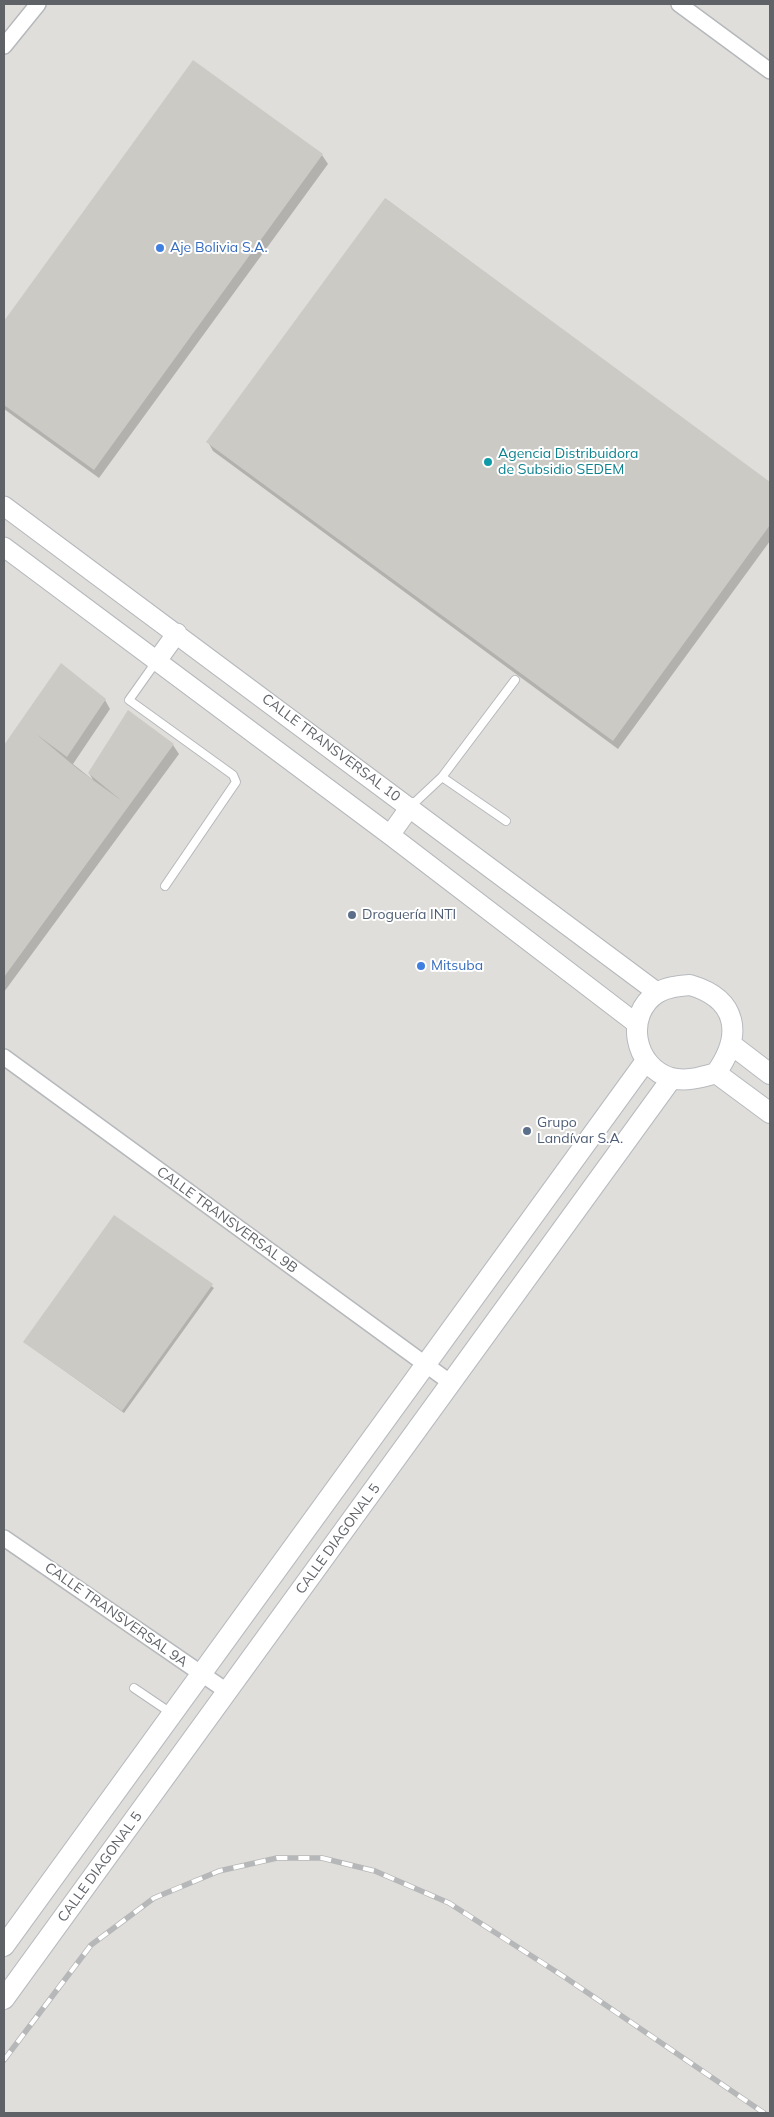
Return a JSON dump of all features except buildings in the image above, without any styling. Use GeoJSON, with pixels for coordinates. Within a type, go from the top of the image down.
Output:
{"type":"FeatureCollection","features":[{"type":"Feature","properties":{"kind":"main road"},"geometry":{"type":"LineString","coordinates":[[690,985],[712,994],[729,1013],[733,1029],[732,1045],[716,1073],[696,1079],[672,1078],[659,1073],[645,1062],[638,1046],[637,1024],[643,1008],[658,993],[673,986],[690,985]]}},
{"type":"Feature","properties":{"kind":"main road"},"geometry":{"type":"LineString","coordinates":[[732,1045],[770,1074]]}},
{"type":"Feature","properties":{"kind":"main road"},"geometry":{"type":"LineString","coordinates":[[4,1946],[645,1062]]}},
{"type":"Feature","properties":{"kind":"main road"},"geometry":{"type":"LineString","coordinates":[[716,1073],[770,1113]]}},
{"type":"Feature","properties":{"kind":"main road","name":"CALLE DIAGONAL 5"},"geometry":{"type":"LineString","coordinates":[[4,1999],[672,1078]]}},
{"type":"Feature","properties":{"kind":"street"},"geometry":{"type":"LineString","coordinates":[[4,46],[38,4]]}},
{"type":"Feature","properties":{"kind":"street"},"geometry":{"type":"LineString","coordinates":[[679,4],[770,71]]}},
{"type":"Feature","properties":{"kind":"street","name":"CALLE TRANSVERSAL 10"},"geometry":{"type":"LineString","coordinates":[[4,506],[658,993]]}},
{"type":"Feature","properties":{"kind":"street"},"geometry":{"type":"LineString","coordinates":[[4,547],[390,835],[637,1024]]}},
{"type":"Feature","properties":{"kind":"street"},"geometry":{"type":"LineString","coordinates":[[156,662],[177,633]]}},
{"type":"Feature","properties":{"kind":"street"},"geometry":{"type":"LineString","coordinates":[[390,835],[410,807]]}},
{"type":"Feature","properties":{"kind":"street","name":"CALLE TRANSVERSAL 9B"},"geometry":{"type":"LineString","coordinates":[[4,1057],[451,1382]]}},
{"type":"Feature","properties":{"kind":"street","name":"CALLE TRANSVERSAL 9A"},"geometry":{"type":"LineString","coordinates":[[4,1538],[228,1692]]}},
{"type":"Feature","properties":{"kind":"lane"},"geometry":{"type":"LineString","coordinates":[[156,662],[129,700],[233,775],[236,782],[165,886]]}},
{"type":"Feature","properties":{"kind":"lane"},"geometry":{"type":"LineString","coordinates":[[410,807],[442,777],[515,680]]}},
{"type":"Feature","properties":{"kind":"lane"},"geometry":{"type":"LineString","coordinates":[[442,777],[506,822]]}},
{"type":"Feature","properties":{"kind":"lane"},"geometry":{"type":"LineString","coordinates":[[134,1688],[173,1714]]}},
{"type":"Feature","properties":{"kind":"shaded area"},"geometry":{"type":"Polygon","coordinates":[[[4,4],[770,4],[770,2113],[4,2113],[4,4]]]}},
{"type":"Feature","properties":{"kind":"railway"},"geometry":{"type":"LineString","coordinates":[[4,2060],[91,1945],[154,1898],[219,1871],[277,1858],[322,1858],[375,1871],[449,1903],[566,1978],[764,2113]]}},
{"type":"Feature","properties":{"kind":"place","name":"Aje Bolivia S.A."},"geometry":{"type":"Point","coordinates":[160,248]}},
{"type":"Feature","properties":{"kind":"place","name":"Agencia Distribuidora de Subsidio SEDEM"},"geometry":{"type":"Point","coordinates":[488,462]}},
{"type":"Feature","properties":{"kind":"place","name":"Droguería INTI"},"geometry":{"type":"Point","coordinates":[352,915]}},
{"type":"Feature","properties":{"kind":"place","name":"Mitsuba"},"geometry":{"type":"Point","coordinates":[421,966]}},
{"type":"Feature","properties":{"kind":"place","name":"Grupo Landívar S.A."},"geometry":{"type":"Point","coordinates":[527,1131]}}]}
